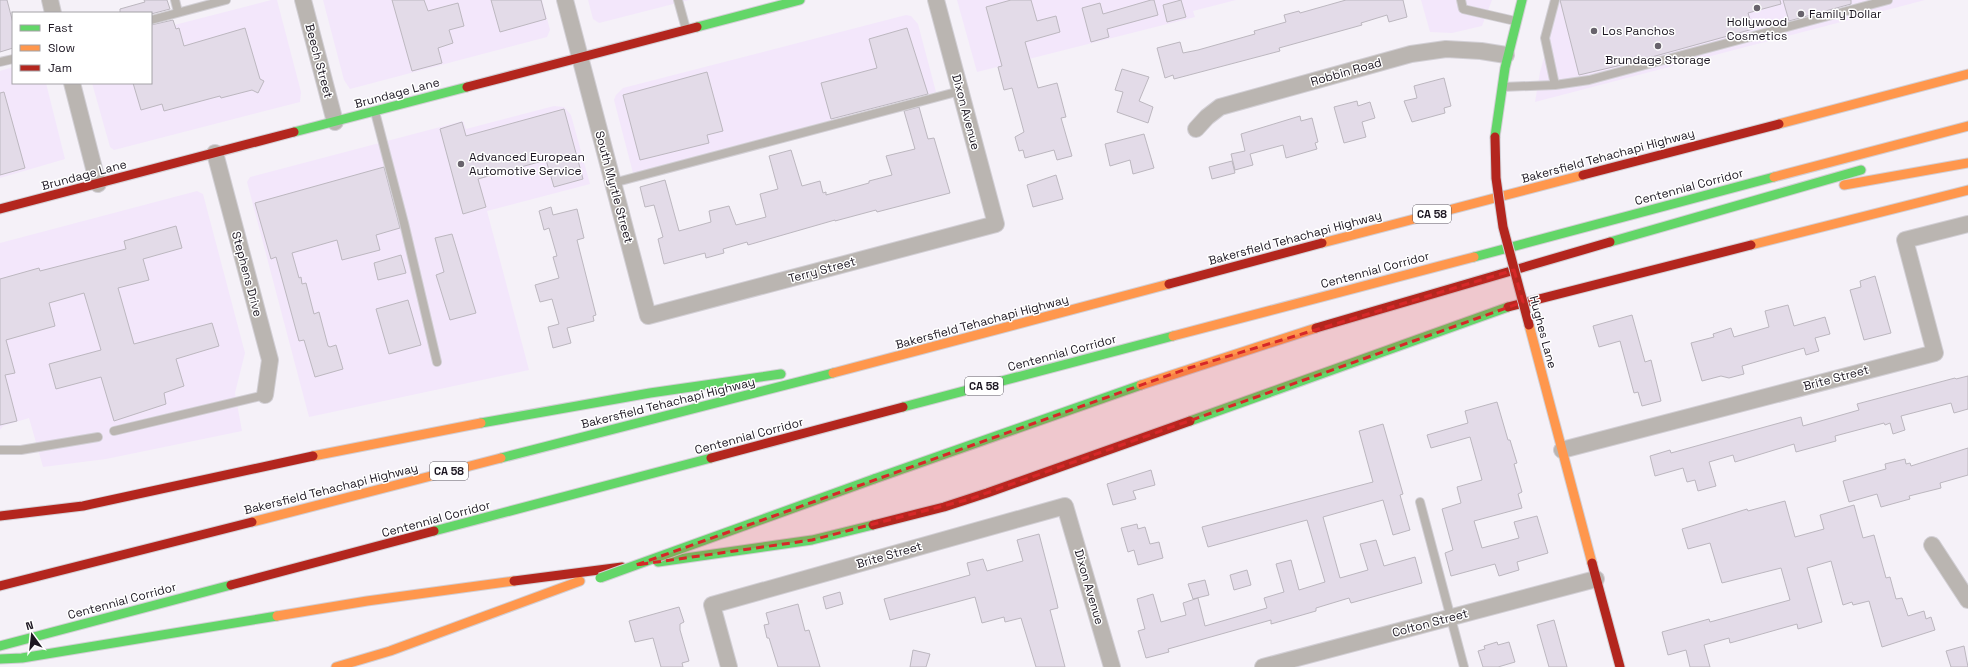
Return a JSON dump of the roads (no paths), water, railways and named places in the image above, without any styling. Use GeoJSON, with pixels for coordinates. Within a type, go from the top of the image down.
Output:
{"type":"FeatureCollection","features":[{"type":"Feature","properties":{"kind":"main road","name":"Brundage Lane"},"geometry":{"type":"LineString","coordinates":[[0,209],[800,0]]}},
{"type":"Feature","properties":{"kind":"main road","name":"Hughes Lane"},"geometry":{"type":"LineString","coordinates":[[1522,0],[1506,55],[1500,87],[1495,138],[1496,178],[1503,227],[1620,667]]}},
{"type":"Feature","properties":{"kind":"main road","name":"Bakersfield Tehachapi Highway"},"geometry":{"type":"LineString","coordinates":[[0,586],[897,357],[1235,266],[1968,74]]}},
{"type":"Feature","properties":{"kind":"main road","name":"Centennial Corridor"},"geometry":{"type":"LineString","coordinates":[[0,646],[1968,126]]}},
{"type":"Feature","properties":{"kind":"main road"},"geometry":{"type":"LineString","coordinates":[[1805,186],[1823,188],[1968,163]]}},
{"type":"Feature","properties":{"kind":"main road"},"geometry":{"type":"LineString","coordinates":[[336,667],[390,651],[580,581],[597,580],[1103,397],[1270,342],[1619,239],[1871,167]]}},
{"type":"Feature","properties":{"kind":"main road"},"geometry":{"type":"LineString","coordinates":[[0,659],[22,658],[367,601],[770,547],[831,536],[970,499],[1511,306],[1968,190]]}},
{"type":"Feature","properties":{"kind":"main road"},"geometry":{"type":"LineString","coordinates":[[805,371],[897,357]]}},
{"type":"Feature","properties":{"kind":"main road"},"geometry":{"type":"LineString","coordinates":[[0,516],[44,512],[83,506],[366,446],[545,411],[650,393],[789,373]]}},
{"type":"Feature","properties":{"kind":"street"},"geometry":{"type":"LineString","coordinates":[[50,0],[53,12]]}},
{"type":"Feature","properties":{"kind":"street","name":"Beech Street"},"geometry":{"type":"LineString","coordinates":[[303,0],[335,122]]}},
{"type":"Feature","properties":{"kind":"street","name":"South Myrtle Street"},"geometry":{"type":"LineString","coordinates":[[565,0],[648,316]]}},
{"type":"Feature","properties":{"kind":"street","name":"Dixon Avenue"},"geometry":{"type":"LineString","coordinates":[[936,0],[996,224]]}},
{"type":"Feature","properties":{"kind":"street","name":"Robbin Road"},"geometry":{"type":"LineString","coordinates":[[1196,129],[1207,116],[1220,107],[1410,54],[1446,49],[1481,51],[1506,55]]}},
{"type":"Feature","properties":{"kind":"street"},"geometry":{"type":"LineString","coordinates":[[72,84],[98,184]]}},
{"type":"Feature","properties":{"kind":"street","name":"Stephens Drive"},"geometry":{"type":"LineString","coordinates":[[215,153],[270,360],[265,395]]}},
{"type":"Feature","properties":{"kind":"street","name":"Terry Street"},"geometry":{"type":"LineString","coordinates":[[648,316],[996,224]]}},
{"type":"Feature","properties":{"kind":"street","name":"Brite Street"},"geometry":{"type":"LineString","coordinates":[[1562,450],[1935,353],[1905,240],[1968,224]]}},
{"type":"Feature","properties":{"kind":"street","name":"Dixon Avenue"},"geometry":{"type":"LineString","coordinates":[[1065,506],[1112,667]]}},
{"type":"Feature","properties":{"kind":"street","name":"Brite Street"},"geometry":{"type":"LineString","coordinates":[[729,667],[712,605],[1065,506]]}},
{"type":"Feature","properties":{"kind":"street"},"geometry":{"type":"LineString","coordinates":[[1932,545],[1968,600]]}},
{"type":"Feature","properties":{"kind":"street","name":"Colton Street"},"geometry":{"type":"LineString","coordinates":[[1263,667],[1596,578]]}},
{"type":"Feature","properties":{"kind":"lane"},"geometry":{"type":"LineString","coordinates":[[175,0],[178,12]]}},
{"type":"Feature","properties":{"kind":"lane"},"geometry":{"type":"LineString","coordinates":[[152,20],[226,0]]}},
{"type":"Feature","properties":{"kind":"lane"},"geometry":{"type":"LineString","coordinates":[[678,0],[686,30]]}},
{"type":"Feature","properties":{"kind":"lane"},"geometry":{"type":"LineString","coordinates":[[1461,0],[1463,9],[1516,22]]}},
{"type":"Feature","properties":{"kind":"lane"},"geometry":{"type":"LineString","coordinates":[[1555,0],[1545,38],[1555,85]]}},
{"type":"Feature","properties":{"kind":"lane"},"geometry":{"type":"LineString","coordinates":[[1500,87],[1555,85],[1588,80],[1888,0]]}},
{"type":"Feature","properties":{"kind":"lane"},"geometry":{"type":"LineString","coordinates":[[0,62],[12,59]]}},
{"type":"Feature","properties":{"kind":"lane"},"geometry":{"type":"LineString","coordinates":[[613,183],[960,91]]}},
{"type":"Feature","properties":{"kind":"lane"},"geometry":{"type":"LineString","coordinates":[[374,112],[404,223],[437,362]]}},
{"type":"Feature","properties":{"kind":"lane"},"geometry":{"type":"LineString","coordinates":[[114,431],[265,395]]}},
{"type":"Feature","properties":{"kind":"lane"},"geometry":{"type":"LineString","coordinates":[[0,450],[21,450],[98,437]]}},
{"type":"Feature","properties":{"kind":"lane"},"geometry":{"type":"LineString","coordinates":[[1420,502],[1464,667]]}},
{"type":"Feature","properties":{"kind":"place","name":"Hollywood Cosmetics"},"geometry":{"type":"Point","coordinates":[1757,8]}},
{"type":"Feature","properties":{"kind":"place","name":"Family Dollar"},"geometry":{"type":"Point","coordinates":[1801,14]}},
{"type":"Feature","properties":{"kind":"place","name":"Los Panchos"},"geometry":{"type":"Point","coordinates":[1594,31]}},
{"type":"Feature","properties":{"kind":"place","name":"Brundage Storage"},"geometry":{"type":"Point","coordinates":[1658,46]}},
{"type":"Feature","properties":{"kind":"place","name":"Advanced European Automotive Service"},"geometry":{"type":"Point","coordinates":[461,164]}}]}
